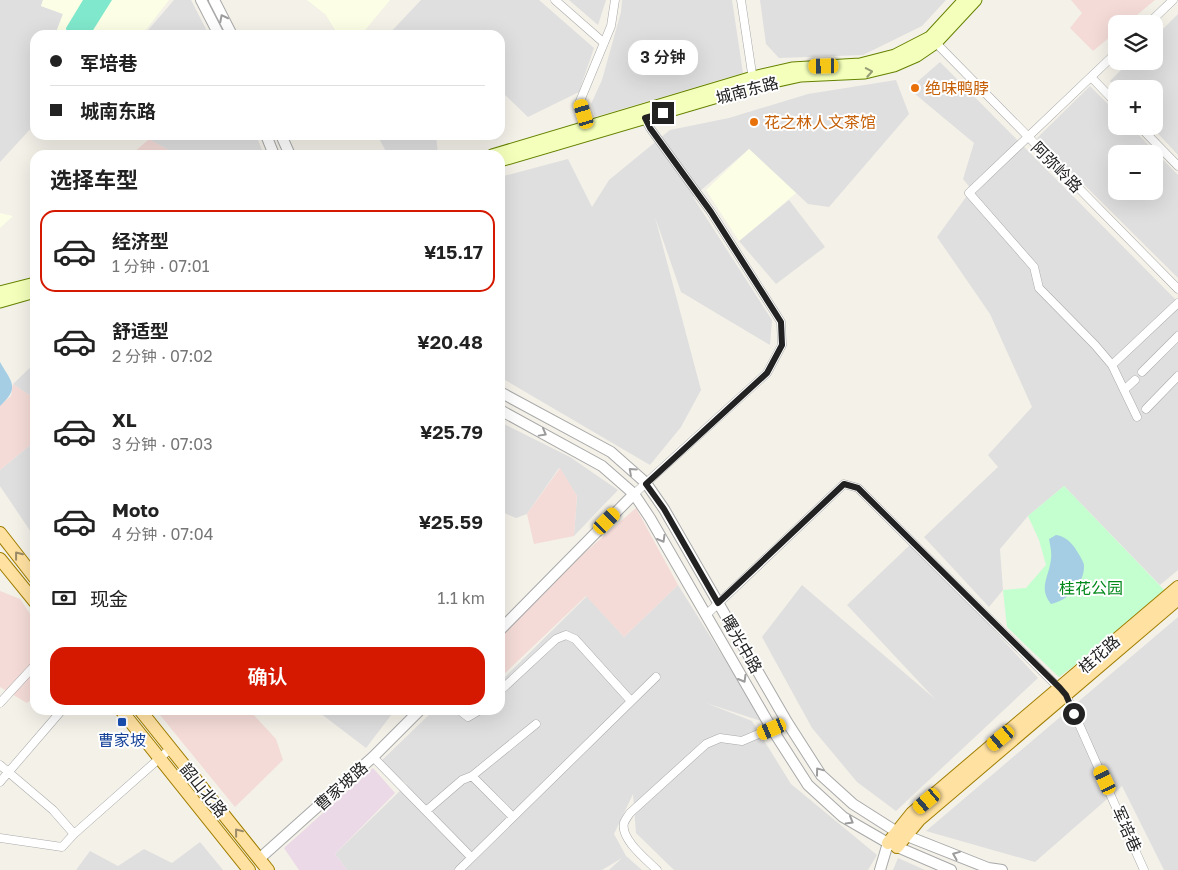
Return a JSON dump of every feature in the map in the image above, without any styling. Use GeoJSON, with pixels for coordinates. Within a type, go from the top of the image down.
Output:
{"type":"FeatureCollection","features":[{"type":"Feature","properties":{"kind":"main road","name":"城南东路"},"geometry":{"type":"LineString","coordinates":[[505,160],[645,118],[792,68],[867,63],[895,55],[930,37],[964,0]]}},
{"type":"Feature","properties":{"kind":"main road","name":"城南东路"},"geometry":{"type":"LineString","coordinates":[[505,151],[754,82],[810,75],[855,74],[876,71],[903,63],[936,44],[976,0]]}},
{"type":"Feature","properties":{"kind":"main road"},"geometry":{"type":"LineString","coordinates":[[0,292],[30,284]]}},
{"type":"Feature","properties":{"kind":"main road"},"geometry":{"type":"LineString","coordinates":[[0,302],[30,293]]}},
{"type":"Feature","properties":{"kind":"main road"},"geometry":{"type":"LineString","coordinates":[[0,533],[30,572]]}},
{"type":"Feature","properties":{"kind":"main road"},"geometry":{"type":"LineString","coordinates":[[0,559],[30,596]]}},
{"type":"Feature","properties":{"kind":"main road","name":"桂花路"},"geometry":{"type":"LineString","coordinates":[[1063,691],[1178,587]]}},
{"type":"Feature","properties":{"kind":"main road","name":"桂花路"},"geometry":{"type":"LineString","coordinates":[[892,845],[901,834],[912,813],[1178,599]]}},
{"type":"Feature","properties":{"kind":"main road","name":"韶山北路"},"geometry":{"type":"LineString","coordinates":[[125,715],[249,870]]}},
{"type":"Feature","properties":{"kind":"main road","name":"韶山北路"},"geometry":{"type":"LineString","coordinates":[[144,715],[268,870]]}},
{"type":"Feature","properties":{"kind":"street"},"geometry":{"type":"LineString","coordinates":[[201,0],[216,30]]}},
{"type":"Feature","properties":{"kind":"street"},"geometry":{"type":"LineString","coordinates":[[214,0],[229,30]]}},
{"type":"Feature","properties":{"kind":"street"},"geometry":{"type":"LineString","coordinates":[[556,0],[604,43]]}},
{"type":"Feature","properties":{"kind":"street"},"geometry":{"type":"LineString","coordinates":[[588,127],[580,101],[611,26],[615,0]]}},
{"type":"Feature","properties":{"kind":"street"},"geometry":{"type":"LineString","coordinates":[[741,0],[754,82]]}},
{"type":"Feature","properties":{"kind":"street"},"geometry":{"type":"LineString","coordinates":[[1157,15],[1173,0]]}},
{"type":"Feature","properties":{"kind":"street","name":"阿弥岭路"},"geometry":{"type":"LineString","coordinates":[[936,44],[1178,289]]}},
{"type":"Feature","properties":{"kind":"street"},"geometry":{"type":"LineString","coordinates":[[1108,61],[969,194],[1034,267],[1039,288],[1112,366],[1137,417]]}},
{"type":"Feature","properties":{"kind":"street"},"geometry":{"type":"LineString","coordinates":[[1091,77],[1108,95]]}},
{"type":"Feature","properties":{"kind":"street"},"geometry":{"type":"LineString","coordinates":[[505,625],[634,494],[767,373],[782,345],[781,322],[711,212],[650,128],[645,118]]}},
{"type":"Feature","properties":{"kind":"street"},"geometry":{"type":"LineString","coordinates":[[1148,135],[1178,166]]}},
{"type":"Feature","properties":{"kind":"street"},"geometry":{"type":"LineString","coordinates":[[1112,366],[1178,303]]}},
{"type":"Feature","properties":{"kind":"street"},"geometry":{"type":"LineString","coordinates":[[1142,372],[1178,336]]}},
{"type":"Feature","properties":{"kind":"street"},"geometry":{"type":"LineString","coordinates":[[1146,409],[1178,376]]}},
{"type":"Feature","properties":{"kind":"street"},"geometry":{"type":"LineString","coordinates":[[1124,390],[1135,380]]}},
{"type":"Feature","properties":{"kind":"street","name":"曙光中路"},"geometry":{"type":"LineString","coordinates":[[505,395],[611,452],[646,484],[664,509],[821,775],[853,804],[901,834],[988,868],[1002,870]]}},
{"type":"Feature","properties":{"kind":"street","name":"曙光中路"},"geometry":{"type":"LineString","coordinates":[[505,413],[602,466],[634,494],[650,518],[772,729],[808,785],[843,817],[892,845],[951,870]]}},
{"type":"Feature","properties":{"kind":"street","name":"军培巷"},"geometry":{"type":"LineString","coordinates":[[706,615],[844,484],[858,488],[1063,691],[1144,870]]}},
{"type":"Feature","properties":{"kind":"street"},"geometry":{"type":"LineString","coordinates":[[505,686],[556,639],[566,636],[575,639],[631,701]]}},
{"type":"Feature","properties":{"kind":"street"},"geometry":{"type":"LineString","coordinates":[[0,703],[30,670]]}},
{"type":"Feature","properties":{"kind":"street"},"geometry":{"type":"LineString","coordinates":[[459,870],[656,677]]}},
{"type":"Feature","properties":{"kind":"street"},"geometry":{"type":"LineString","coordinates":[[0,782],[58,715]]}},
{"type":"Feature","properties":{"kind":"street","name":"曹家坡路"},"geometry":{"type":"LineString","coordinates":[[259,859],[373,757],[415,715]]}},
{"type":"Feature","properties":{"kind":"street"},"geometry":{"type":"LineString","coordinates":[[658,870],[631,844],[624,833],[624,823],[630,813],[706,744],[720,738],[742,741],[788,722]]}},
{"type":"Feature","properties":{"kind":"street"},"geometry":{"type":"LineString","coordinates":[[426,811],[462,780],[472,776],[536,724]]}},
{"type":"Feature","properties":{"kind":"street"},"geometry":{"type":"LineString","coordinates":[[0,838],[62,847],[74,834],[170,749]]}},
{"type":"Feature","properties":{"kind":"street"},"geometry":{"type":"LineString","coordinates":[[373,757],[471,857]]}},
{"type":"Feature","properties":{"kind":"street"},"geometry":{"type":"LineString","coordinates":[[0,765],[53,810],[74,834]]}},
{"type":"Feature","properties":{"kind":"street"},"geometry":{"type":"LineString","coordinates":[[472,776],[513,817]]}},
{"type":"Feature","properties":{"kind":"street"},"geometry":{"type":"LineString","coordinates":[[880,870],[892,845]]}},
{"type":"Feature","properties":{"kind":"shaded area"},"geometry":{"type":"Polygon","coordinates":[[[0,0],[43,0],[41,6],[63,14],[57,30],[30,30],[30,129],[0,162],[0,0]]]}},
{"type":"Feature","properties":{"kind":"shaded area"},"geometry":{"type":"Polygon","coordinates":[[[43,0],[169,0],[146,30],[57,30],[63,14],[41,6],[43,0]]]}},
{"type":"Feature","properties":{"kind":"shaded area"},"geometry":{"type":"Polygon","coordinates":[[[174,0],[191,0],[206,30],[148,30],[174,0]]]}},
{"type":"Feature","properties":{"kind":"shaded area"},"geometry":{"type":"Polygon","coordinates":[[[307,0],[390,0],[365,30],[335,30],[326,15],[307,0]]]}},
{"type":"Feature","properties":{"kind":"shaded area"},"geometry":{"type":"Polygon","coordinates":[[[421,0],[539,0],[594,48],[579,92],[528,117],[505,95],[505,30],[393,30],[421,0]]]}},
{"type":"Feature","properties":{"kind":"shaded area"},"geometry":{"type":"Polygon","coordinates":[[[569,0],[606,0],[598,25],[569,0]]]}},
{"type":"Feature","properties":{"kind":"shaded area"},"geometry":{"type":"Polygon","coordinates":[[[622,0],[732,0],[743,73],[595,117],[591,104],[602,80],[621,12],[622,0]]]}},
{"type":"Feature","properties":{"kind":"shaded area"},"geometry":{"type":"Polygon","coordinates":[[[760,0],[946,0],[922,26],[863,55],[779,58],[766,44],[760,0]]]}},
{"type":"Feature","properties":{"kind":"shaded area"},"geometry":{"type":"Polygon","coordinates":[[[1071,0],[1155,0],[1137,15],[1108,15],[1108,39],[1093,51],[1070,28],[1082,13],[1071,0]]]}},
{"type":"Feature","properties":{"kind":"shaded area"},"geometry":{"type":"Polygon","coordinates":[[[1178,14],[1178,155],[1159,135],[1163,135],[1163,80],[1111,80],[1121,70],[1163,70],[1163,29],[1178,14]]]}},
{"type":"Feature","properties":{"kind":"shaded area"},"geometry":{"type":"Polygon","coordinates":[[[940,62],[1178,302],[1178,570],[1160,585],[1064,486],[1028,516],[1000,549],[1003,590],[989,607],[924,537],[998,467],[988,455],[1032,407],[990,314],[937,237],[969,193],[1025,256],[963,179],[974,143],[909,89],[940,62]]]}},
{"type":"Feature","properties":{"kind":"shaded area"},"geometry":{"type":"Polygon","coordinates":[[[896,80],[909,114],[829,207],[808,204],[749,149],[693,197],[772,320],[770,345],[681,292],[655,217],[701,390],[681,427],[650,465],[505,380],[505,176],[568,159],[592,207],[609,180],[670,130],[729,118],[808,94],[896,80]]]}},
{"type":"Feature","properties":{"kind":"shaded area"},"geometry":{"type":"Polygon","coordinates":[[[1090,86],[1108,104],[1108,135],[1139,135],[1149,145],[1108,145],[1108,200],[1163,200],[1163,160],[1178,175],[1178,278],[1037,138],[1090,86]]]}},
{"type":"Feature","properties":{"kind":"shaded area"},"geometry":{"type":"Polygon","coordinates":[[[148,140],[151,140],[168,150],[137,150],[148,140]]]}},
{"type":"Feature","properties":{"kind":"shaded area"},"geometry":{"type":"Polygon","coordinates":[[[150,140],[258,140],[262,150],[168,150],[150,140]]]}},
{"type":"Feature","properties":{"kind":"shaded area"},"geometry":{"type":"Polygon","coordinates":[[[380,140],[437,140],[438,150],[385,150],[380,140]]]}},
{"type":"Feature","properties":{"kind":"shaded area"},"geometry":{"type":"Polygon","coordinates":[[[749,149],[796,193],[739,241],[706,190],[749,149]]]}},
{"type":"Feature","properties":{"kind":"shaded area"},"geometry":{"type":"Polygon","coordinates":[[[789,200],[825,247],[776,284],[739,241],[789,200]]]}},
{"type":"Feature","properties":{"kind":"shaded area"},"geometry":{"type":"Polygon","coordinates":[[[0,213],[13,216],[0,228],[0,213]]]}},
{"type":"Feature","properties":{"kind":"shaded area"},"geometry":{"type":"Polygon","coordinates":[[[30,368],[30,396],[13,384],[30,368]]]}},
{"type":"Feature","properties":{"kind":"shaded area"},"geometry":{"type":"Polygon","coordinates":[[[13,384],[30,396],[30,445],[0,470],[0,405],[11,396],[13,384]]]}},
{"type":"Feature","properties":{"kind":"shaded area"},"geometry":{"type":"Polygon","coordinates":[[[505,424],[570,457],[618,490],[574,536],[577,496],[559,468],[527,514],[516,518],[505,513],[505,424]]]}},
{"type":"Feature","properties":{"kind":"shaded area"},"geometry":{"type":"Polygon","coordinates":[[[30,445],[30,531],[0,486],[0,470],[30,445]]]}},
{"type":"Feature","properties":{"kind":"shaded area"},"geometry":{"type":"Polygon","coordinates":[[[560,468],[577,496],[574,536],[534,544],[527,514],[560,468]]]}},
{"type":"Feature","properties":{"kind":"shaded area"},"geometry":{"type":"Polygon","coordinates":[[[636,508],[678,585],[624,637],[586,596],[505,673],[505,633],[575,561],[636,508]]]}},
{"type":"Feature","properties":{"kind":"shaded area"},"geometry":{"type":"Polygon","coordinates":[[[913,542],[1038,678],[896,811],[857,782],[812,728],[762,637],[802,585],[935,699],[847,605],[913,542]]]}},
{"type":"Feature","properties":{"kind":"shaded area"},"geometry":{"type":"Polygon","coordinates":[[[678,585],[764,722],[706,703],[752,721],[791,784],[877,855],[868,870],[674,870],[636,833],[633,794],[614,834],[626,856],[642,870],[609,870],[622,858],[602,870],[347,870],[335,854],[407,784],[379,763],[429,715],[505,715],[505,677],[587,596],[624,637],[678,585]]]}},
{"type":"Feature","properties":{"kind":"shaded area"},"geometry":{"type":"Polygon","coordinates":[[[0,591],[20,599],[30,614],[30,700],[27,703],[0,687],[0,591]]]}},
{"type":"Feature","properties":{"kind":"shaded area"},"geometry":{"type":"Polygon","coordinates":[[[1178,617],[1178,870],[1164,870],[1122,786],[1035,862],[926,831],[1178,617]]]}},
{"type":"Feature","properties":{"kind":"shaded area"},"geometry":{"type":"Polygon","coordinates":[[[160,715],[254,715],[276,739],[283,760],[235,807],[160,715]]]}},
{"type":"Feature","properties":{"kind":"shaded area"},"geometry":{"type":"Polygon","coordinates":[[[323,715],[391,715],[366,748],[323,715]]]}},
{"type":"Feature","properties":{"kind":"shaded area"},"geometry":{"type":"Polygon","coordinates":[[[373,768],[395,793],[335,854],[347,870],[299,870],[284,848],[373,768]]]}},
{"type":"Feature","properties":{"kind":"shaded area"},"geometry":{"type":"Polygon","coordinates":[[[200,842],[223,870],[76,870],[90,851],[118,866],[144,849],[172,863],[200,842]]]}},
{"type":"Feature","properties":{"kind":"shaded area"},"geometry":{"type":"Polygon","coordinates":[[[898,858],[925,870],[893,870],[898,858]]]}},
{"type":"Feature","properties":{"kind":"green space"},"geometry":{"type":"Polygon","coordinates":[[[83,0],[112,0],[93,30],[66,30],[83,0]]]}},
{"type":"Feature","properties":{"kind":"green space","name":"桂花公园"},"geometry":{"type":"Polygon","coordinates":[[[1064,486],[1169,595],[1059,677],[1007,627],[1003,590],[1026,588],[1046,565],[1039,540],[1028,516],[1064,486]]]}},
{"type":"Feature","properties":{"kind":"water"},"geometry":{"type":"Polygon","coordinates":[[[0,362],[11,380],[12,389],[0,406],[0,362]]]}},
{"type":"Feature","properties":{"kind":"water"},"geometry":{"type":"Polygon","coordinates":[[[1056,535],[1067,539],[1075,548],[1084,565],[1084,572],[1082,579],[1069,595],[1051,604],[1045,593],[1045,582],[1051,556],[1049,539],[1056,535]]]}},
{"type":"Feature","properties":{"kind":"place","name":"绝味鸭脖"},"geometry":{"type":"Point","coordinates":[915,88]}},
{"type":"Feature","properties":{"kind":"place","name":"花之林人文茶馆"},"geometry":{"type":"Point","coordinates":[754,122]}},
{"type":"Feature","properties":{"kind":"place","name":"曹家坡"},"geometry":{"type":"Point","coordinates":[122,722]}},
{"type":"Feature","properties":{"kind":"route"},"geometry":{"type":"LineString","coordinates":[[663,113],[645,118],[650,128],[711,212],[781,322],[782,345],[767,373],[646,484],[664,509],[718,603],[844,484],[858,488],[1060,688],[1066,695],[1074,714]]}}]}
